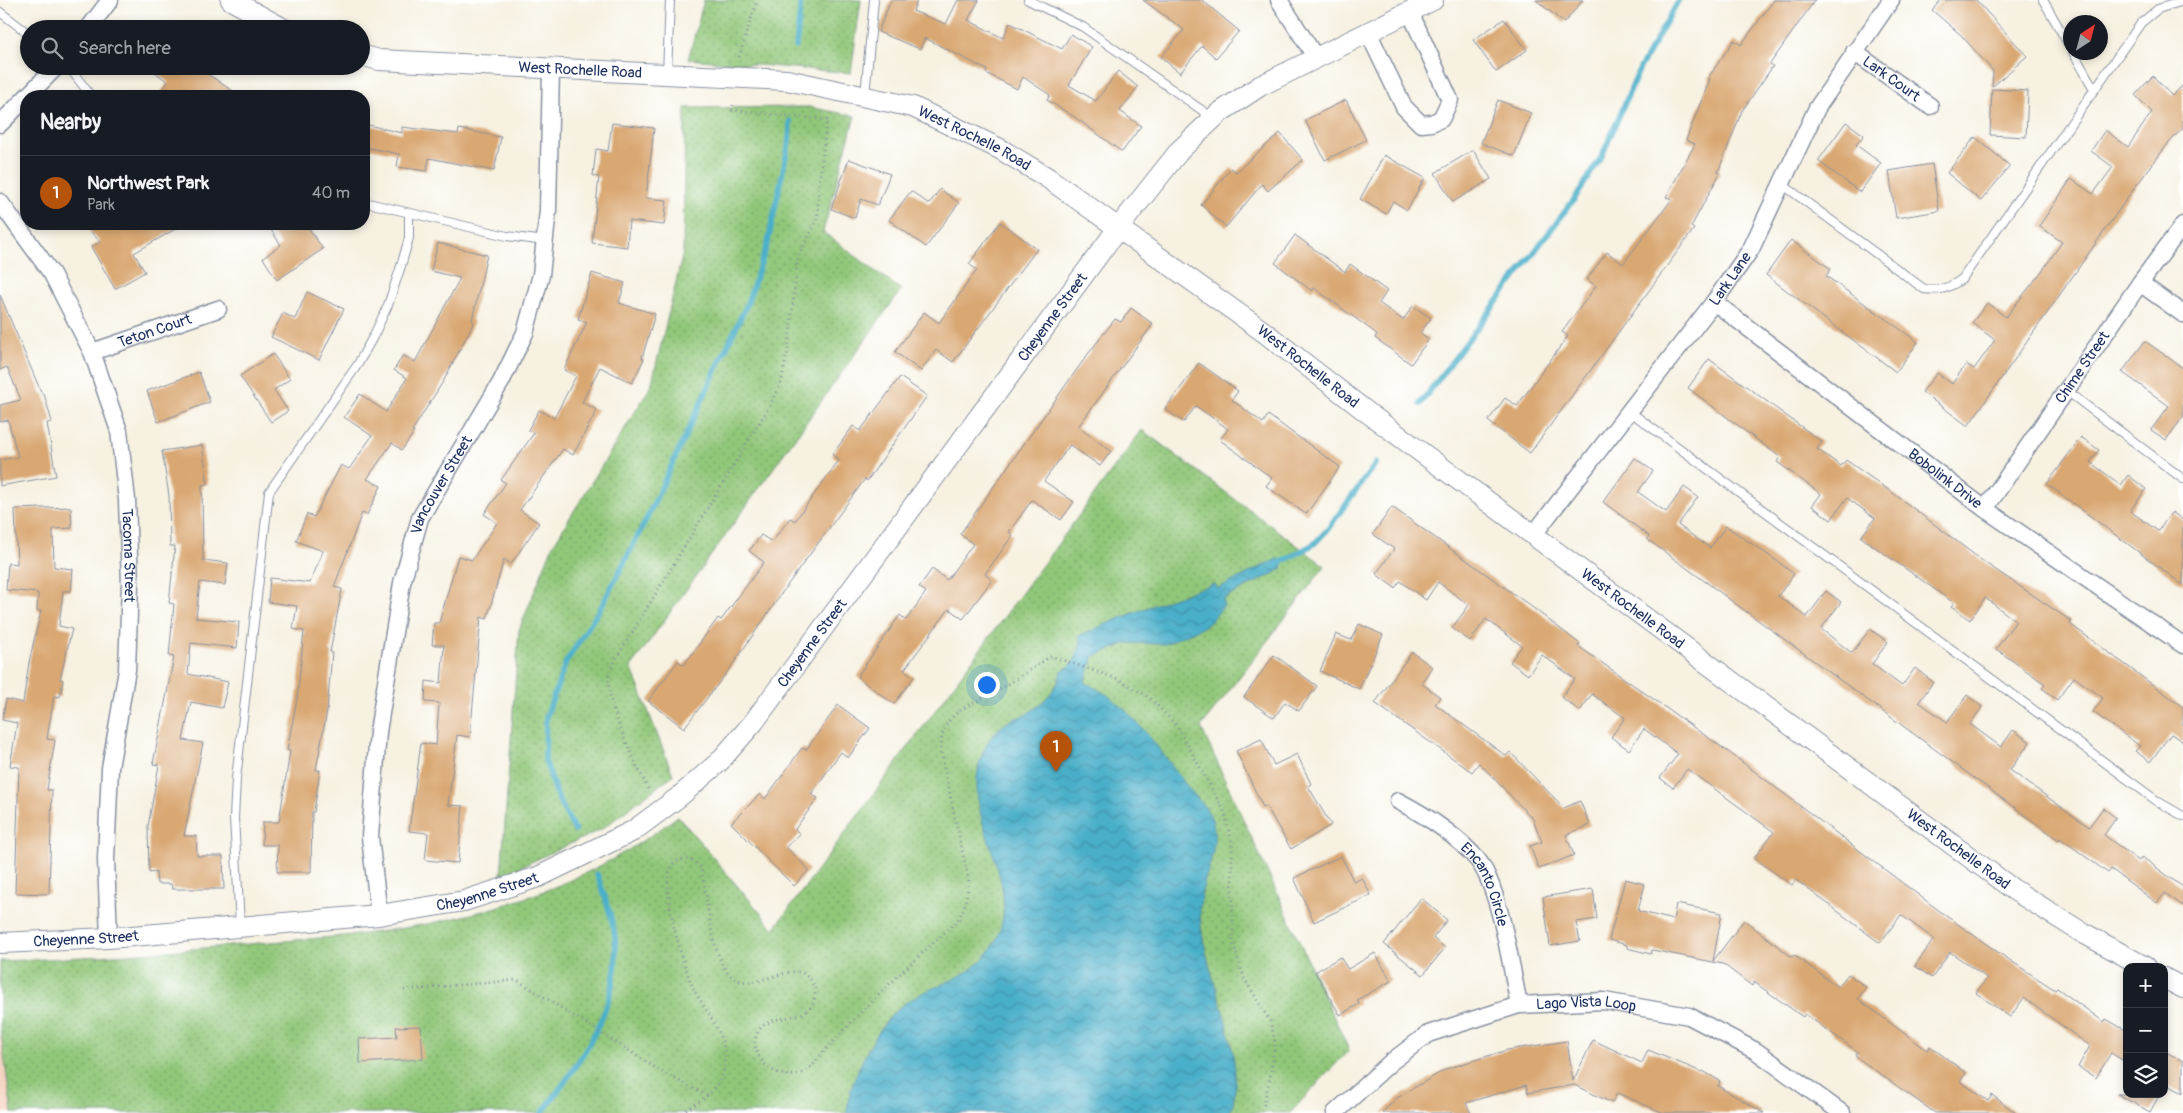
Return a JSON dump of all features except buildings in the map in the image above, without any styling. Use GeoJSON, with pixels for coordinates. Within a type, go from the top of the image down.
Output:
{"type":"FeatureCollection","features":[{"type":"Feature","properties":{"kind":"street"},"geometry":{"type":"LineString","coordinates":[[95,20],[110,0]]}},
{"type":"Feature","properties":{"kind":"street"},"geometry":{"type":"LineString","coordinates":[[231,0],[268,20]]}},
{"type":"Feature","properties":{"kind":"street"},"geometry":{"type":"LineString","coordinates":[[1278,0],[1316,58]]}},
{"type":"Feature","properties":{"kind":"street","name":"Cheyenne Street"},"geometry":{"type":"LineString","coordinates":[[0,943],[109,938],[379,915],[464,901],[538,877],[633,831],[680,796],[719,762],[753,723],[1119,227],[1180,150],[1213,118],[1260,86],[1433,0]]}},
{"type":"Feature","properties":{"kind":"street","name":"Lark Lane"},"geometry":{"type":"LineString","coordinates":[[1534,534],[1714,302],[1751,248],[1817,108],[1891,0]]}},
{"type":"Feature","properties":{"kind":"street"},"geometry":{"type":"LineString","coordinates":[[1368,32],[1404,107],[1421,124],[1441,119],[1450,100],[1410,12]]}},
{"type":"Feature","properties":{"kind":"street","name":"Lark Court"},"geometry":{"type":"LineString","coordinates":[[1854,52],[1930,106]]}},
{"type":"Feature","properties":{"kind":"street","name":"West Rochelle Road"},"geometry":{"type":"LineString","coordinates":[[370,58],[379,60],[787,80],[865,95],[913,107],[1000,149],[1119,227],[1264,332],[1368,413],[2014,890],[2078,930],[2138,963]]}},
{"type":"Feature","properties":{"kind":"street","name":"Vancouver Street"},"geometry":{"type":"LineString","coordinates":[[379,915],[371,828],[378,732],[402,583],[420,518],[501,382],[525,332],[541,275],[545,241],[548,210],[551,69]]}},
{"type":"Feature","properties":{"kind":"street"},"geometry":{"type":"LineString","coordinates":[[33,90],[48,75]]}},
{"type":"Feature","properties":{"kind":"street"},"geometry":{"type":"LineString","coordinates":[[0,124],[20,104]]}},
{"type":"Feature","properties":{"kind":"street","name":"Tacoma Street"},"geometry":{"type":"LineString","coordinates":[[0,202],[20,230]]}},
{"type":"Feature","properties":{"kind":"street","name":"Chime Street"},"geometry":{"type":"LineString","coordinates":[[1985,509],[2140,284],[2183,225]]}},
{"type":"Feature","properties":{"kind":"street","name":"Tacoma Street"},"geometry":{"type":"LineString","coordinates":[[20,230],[52,274],[92,352],[119,431],[127,500],[130,583],[127,670],[110,768],[106,859],[109,938]]}},
{"type":"Feature","properties":{"kind":"street"},"geometry":{"type":"LineString","coordinates":[[2140,284],[2183,314]]}},
{"type":"Feature","properties":{"kind":"street","name":"Bobolink Drive"},"geometry":{"type":"LineString","coordinates":[[1714,302],[1985,509],[2183,645]]}},
{"type":"Feature","properties":{"kind":"street","name":"Teton Court"},"geometry":{"type":"LineString","coordinates":[[92,352],[218,309]]}},
{"type":"Feature","properties":{"kind":"street","name":"Encanto Circle"},"geometry":{"type":"LineString","coordinates":[[1398,801],[1434,820],[1477,860],[1493,888],[1519,1004]]}},
{"type":"Feature","properties":{"kind":"street"},"geometry":{"type":"LineString","coordinates":[[2168,980],[2183,988]]}},
{"type":"Feature","properties":{"kind":"street","name":"Lago Vista Loop"},"geometry":{"type":"LineString","coordinates":[[1335,1113],[1391,1062],[1428,1034],[1519,1004],[1604,1001],[1689,1016],[1756,1051],[1842,1113]]}},
{"type":"Feature","properties":{"kind":"lane"},"geometry":{"type":"LineString","coordinates":[[666,75],[670,0]]}},
{"type":"Feature","properties":{"kind":"lane"},"geometry":{"type":"LineString","coordinates":[[865,95],[874,0]]}},
{"type":"Feature","properties":{"kind":"lane"},"geometry":{"type":"LineString","coordinates":[[1028,0],[1083,26],[1213,118]]}},
{"type":"Feature","properties":{"kind":"lane"},"geometry":{"type":"LineString","coordinates":[[2043,0],[2063,35]]}},
{"type":"Feature","properties":{"kind":"lane"},"geometry":{"type":"LineString","coordinates":[[1782,184],[1924,289],[1937,290],[1949,288],[1962,278],[2141,23],[2158,9],[2183,1]]}},
{"type":"Feature","properties":{"kind":"lane"},"geometry":{"type":"LineString","coordinates":[[0,12],[20,27]]}},
{"type":"Feature","properties":{"kind":"lane"},"geometry":{"type":"LineString","coordinates":[[2078,60],[2094,89]]}},
{"type":"Feature","properties":{"kind":"lane"},"geometry":{"type":"LineString","coordinates":[[75,75],[86,90]]}},
{"type":"Feature","properties":{"kind":"lane"},"geometry":{"type":"LineString","coordinates":[[370,203],[507,236],[545,241]]}},
{"type":"Feature","properties":{"kind":"lane"},"geometry":{"type":"LineString","coordinates":[[240,927],[234,818],[236,779],[269,492],[358,364],[374,335],[388,305],[409,238],[409,213]]}},
{"type":"Feature","properties":{"kind":"lane"},"geometry":{"type":"LineString","coordinates":[[2067,390],[2183,478]]}},
{"type":"Feature","properties":{"kind":"lane"},"geometry":{"type":"LineString","coordinates":[[1629,411],[2157,800],[2183,816]]}},
{"type":"Feature","properties":{"kind":"path"},"geometry":{"type":"LineString","coordinates":[[739,58],[757,0]]}},
{"type":"Feature","properties":{"kind":"path"},"geometry":{"type":"LineString","coordinates":[[648,789],[620,725],[609,689],[609,675],[621,651],[781,383],[788,350],[798,257],[817,220],[818,184],[828,120],[732,110],[733,105]]}},
{"type":"Feature","properties":{"kind":"path"},"geometry":{"type":"LineString","coordinates":[[682,1113],[708,1096],[725,1067],[725,1049],[694,988],[682,956],[669,897],[668,883],[672,866],[677,861],[684,859],[696,862],[700,866],[714,942],[720,959],[730,975],[741,981],[750,981],[783,972],[801,972],[813,983],[815,998],[812,1005],[799,1015],[765,1024],[757,1034],[756,1042],[761,1061],[775,1073],[790,1076],[799,1075],[807,1070],[875,998],[958,920],[964,908],[969,889],[967,865],[949,798],[940,743],[947,724],[967,706],[994,692],[1051,656],[1101,672],[1150,698],[1177,726],[1224,811],[1232,843],[1233,943],[1244,978],[1271,1023],[1275,1043],[1262,1113]]}},
{"type":"Feature","properties":{"kind":"path"},"geometry":{"type":"LineString","coordinates":[[404,990],[517,980],[664,1073],[708,1096]]}},
{"type":"Feature","properties":{"kind":"shaded area"},"geometry":{"type":"Polygon","coordinates":[[[0,1026],[12,1113],[0,1113],[0,1026]]]}},
{"type":"Feature","properties":{"kind":"green space"},"geometry":{"type":"Polygon","coordinates":[[[704,0],[861,0],[851,73],[688,59],[704,0]]]}},
{"type":"Feature","properties":{"kind":"green space"},"geometry":{"type":"Polygon","coordinates":[[[809,107],[855,116],[823,232],[901,290],[631,667],[673,775],[602,829],[501,876],[519,630],[553,545],[651,386],[683,253],[685,108],[809,107]]]}},
{"type":"Feature","properties":{"kind":"green space"},"geometry":{"type":"Polygon","coordinates":[[[1142,430],[1325,566],[1201,727],[1349,1050],[1290,1113],[12,1113],[0,1026],[0,961],[130,954],[326,938],[431,923],[469,915],[542,892],[578,877],[645,839],[678,816],[774,929],[1142,430]]]}},
{"type":"Feature","properties":{"kind":"water"},"geometry":{"type":"Polygon","coordinates":[[[1277,559],[1283,561],[1282,569],[1223,599],[1224,606],[1207,625],[1165,644],[1128,643],[1094,656],[1085,682],[1111,697],[1135,720],[1206,808],[1212,820],[1214,844],[1202,892],[1200,916],[1203,939],[1231,1041],[1235,1066],[1235,1091],[1230,1113],[847,1113],[848,1101],[858,1071],[873,1041],[891,1016],[912,999],[973,968],[993,946],[1002,924],[1004,902],[1001,880],[981,815],[977,792],[980,761],[990,739],[1001,727],[1028,713],[1048,696],[1054,689],[1062,671],[1070,666],[1076,658],[1081,645],[1079,636],[1129,615],[1214,584],[1217,589],[1277,559]]]}},
{"type":"Feature","properties":{"kind":"waterway"},"geometry":{"type":"LineString","coordinates":[[796,47],[801,0]]}},
{"type":"Feature","properties":{"kind":"waterway"},"geometry":{"type":"LineString","coordinates":[[1420,404],[1575,198],[1602,156],[1640,68],[1679,0]]}},
{"type":"Feature","properties":{"kind":"waterway"},"geometry":{"type":"LineString","coordinates":[[575,831],[559,801],[545,760],[546,717],[566,662],[601,607],[645,522],[747,304],[768,242],[789,142],[790,121]]}},
{"type":"Feature","properties":{"kind":"waterway"},"geometry":{"type":"LineString","coordinates":[[1278,564],[1314,544],[1328,529],[1376,463]]}},
{"type":"Feature","properties":{"kind":"waterway"},"geometry":{"type":"LineString","coordinates":[[542,1113],[584,1053],[596,1031],[612,986],[616,962],[614,929],[597,874]]}},
{"type":"Feature","properties":{"kind":"place","name":"Northwest Park"},"geometry":{"type":"Point","coordinates":[1056,772]}}]}
